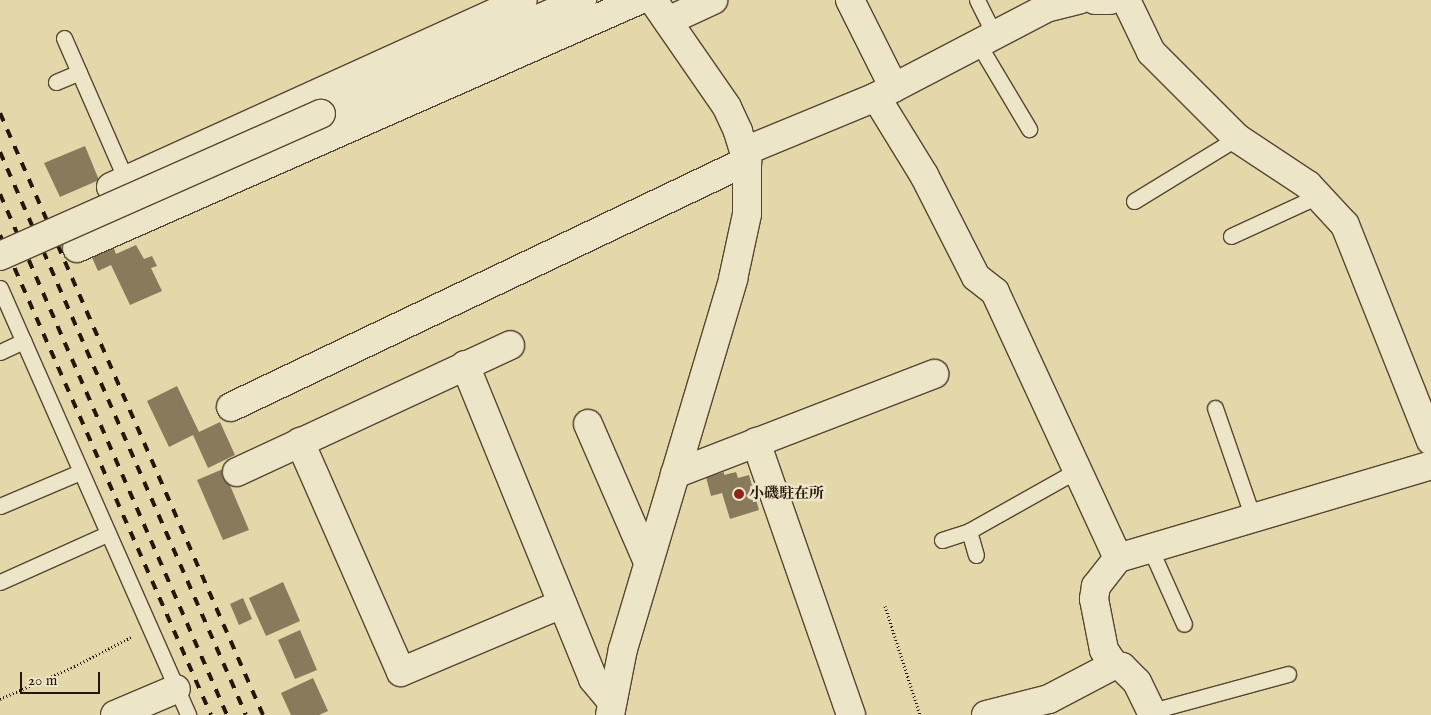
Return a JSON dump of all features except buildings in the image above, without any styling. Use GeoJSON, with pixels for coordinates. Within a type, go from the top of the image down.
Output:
{"type":"FeatureCollection","features":[{"type":"Feature","properties":{"kind":"street"},"geometry":{"type":"LineString","coordinates":[[118,183],[523,0]]}},
{"type":"Feature","properties":{"kind":"street"},"geometry":{"type":"LineString","coordinates":[[0,256],[582,0]]}},
{"type":"Feature","properties":{"kind":"street"},"geometry":{"type":"LineString","coordinates":[[77,248],[639,0]]}},
{"type":"Feature","properties":{"kind":"street"},"geometry":{"type":"LineString","coordinates":[[611,709],[623,649],[647,560],[675,474],[733,278],[747,214],[746,156],[727,106],[660,10],[713,0]]}},
{"type":"Feature","properties":{"kind":"street"},"geometry":{"type":"LineString","coordinates":[[850,0],[885,93],[924,176],[976,277],[995,292],[1076,471],[1118,558]]}},
{"type":"Feature","properties":{"kind":"street"},"geometry":{"type":"LineString","coordinates":[[231,407],[746,156],[885,93],[1046,8],[1079,0]]}},
{"type":"Feature","properties":{"kind":"street"},"geometry":{"type":"LineString","coordinates":[[1095,0],[1110,0]]}},
{"type":"Feature","properties":{"kind":"street"},"geometry":{"type":"LineString","coordinates":[[1126,0],[1151,52],[1237,138],[1308,186],[1345,225],[1426,409],[1431,441]]}},
{"type":"Feature","properties":{"kind":"street"},"geometry":{"type":"LineString","coordinates":[[154,167],[158,212]]}},
{"type":"Feature","properties":{"kind":"street"},"geometry":{"type":"LineString","coordinates":[[237,472],[510,345]]}},
{"type":"Feature","properties":{"kind":"street"},"geometry":{"type":"LineString","coordinates":[[465,365],[593,679],[611,709]]}},
{"type":"Feature","properties":{"kind":"street"},"geometry":{"type":"LineString","coordinates":[[675,474],[934,374]]}},
{"type":"Feature","properties":{"kind":"street"},"geometry":{"type":"LineString","coordinates":[[588,424],[647,560]]}},
{"type":"Feature","properties":{"kind":"street"},"geometry":{"type":"LineString","coordinates":[[300,442],[401,672],[562,604]]}},
{"type":"Feature","properties":{"kind":"street"},"geometry":{"type":"LineString","coordinates":[[756,442],[851,715]]}},
{"type":"Feature","properties":{"kind":"street"},"geometry":{"type":"LineString","coordinates":[[1152,713],[1137,682],[1122,668],[1114,665],[1104,650],[1094,599],[1096,586],[1118,558],[1431,465]]}},
{"type":"Feature","properties":{"kind":"street"},"geometry":{"type":"LineString","coordinates":[[986,715],[1024,710],[1114,665]]}},
{"type":"Feature","properties":{"kind":"street"},"geometry":{"type":"LineString","coordinates":[[115,715],[176,689]]}},
{"type":"Feature","properties":{"kind":"lane"},"geometry":{"type":"LineString","coordinates":[[977,0],[987,40],[1029,129]]}},
{"type":"Feature","properties":{"kind":"lane"},"geometry":{"type":"LineString","coordinates":[[64,38],[79,72],[118,183]]}},
{"type":"Feature","properties":{"kind":"lane"},"geometry":{"type":"LineString","coordinates":[[56,82],[79,72]]}},
{"type":"Feature","properties":{"kind":"lane"},"geometry":{"type":"LineString","coordinates":[[1134,201],[1237,138]]}},
{"type":"Feature","properties":{"kind":"lane"},"geometry":{"type":"LineString","coordinates":[[1231,236],[1318,196]]}},
{"type":"Feature","properties":{"kind":"lane"},"geometry":{"type":"LineString","coordinates":[[0,288],[188,715]]}},
{"type":"Feature","properties":{"kind":"lane"},"geometry":{"type":"LineString","coordinates":[[0,352],[24,341]]}},
{"type":"Feature","properties":{"kind":"lane"},"geometry":{"type":"LineString","coordinates":[[1215,408],[1253,518]]}},
{"type":"Feature","properties":{"kind":"lane"},"geometry":{"type":"LineString","coordinates":[[942,540],[969,531],[1076,471]]}},
{"type":"Feature","properties":{"kind":"lane"},"geometry":{"type":"LineString","coordinates":[[0,506],[80,472]]}},
{"type":"Feature","properties":{"kind":"lane"},"geometry":{"type":"LineString","coordinates":[[969,531],[976,555]]}},
{"type":"Feature","properties":{"kind":"lane"},"geometry":{"type":"LineString","coordinates":[[0,582],[107,534]]}},
{"type":"Feature","properties":{"kind":"lane"},"geometry":{"type":"LineString","coordinates":[[1150,548],[1184,624]]}},
{"type":"Feature","properties":{"kind":"lane"},"geometry":{"type":"LineString","coordinates":[[1152,713],[1288,674]]}},
{"type":"Feature","properties":{"kind":"path"},"geometry":{"type":"LineString","coordinates":[[885,606],[920,715]]}},
{"type":"Feature","properties":{"kind":"path"},"geometry":{"type":"LineString","coordinates":[[0,699],[71,668],[150,628]]}},
{"type":"Feature","properties":{"kind":"railway"},"geometry":{"type":"LineString","coordinates":[[0,113],[263,715]]}},
{"type":"Feature","properties":{"kind":"railway"},"geometry":{"type":"LineString","coordinates":[[0,152],[246,715]]}},
{"type":"Feature","properties":{"kind":"railway"},"geometry":{"type":"LineString","coordinates":[[0,194],[227,715]]}},
{"type":"Feature","properties":{"kind":"railway"},"geometry":{"type":"LineString","coordinates":[[0,235],[211,715]]}},
{"type":"Feature","properties":{"kind":"place","name":"小磯駐在所"},"geometry":{"type":"Point","coordinates":[739,494]}}]}
